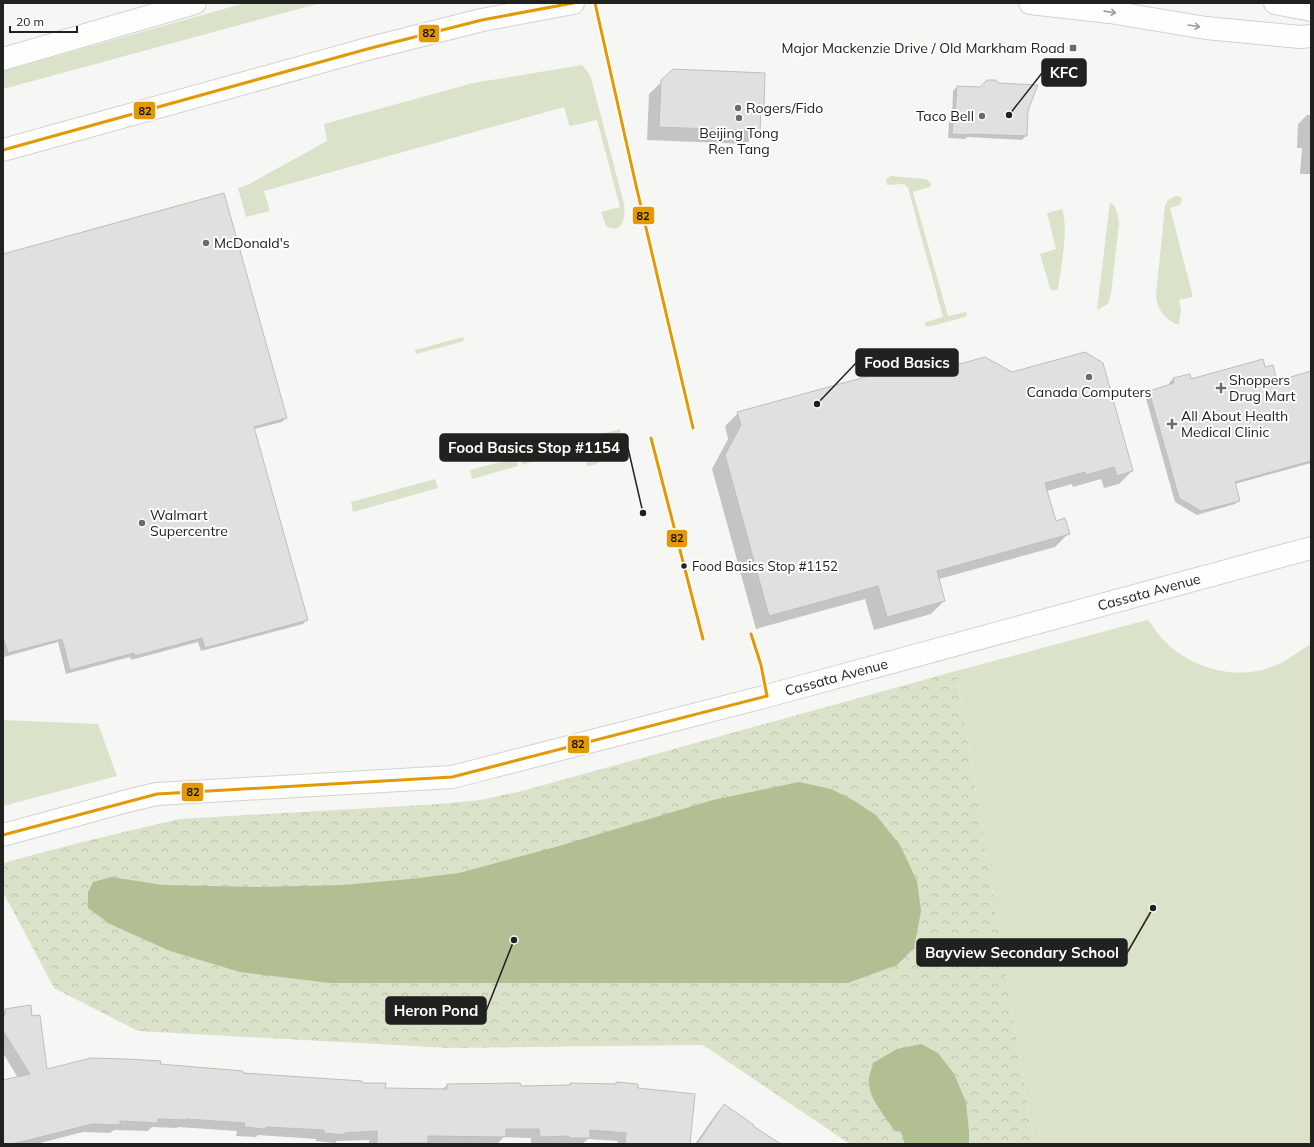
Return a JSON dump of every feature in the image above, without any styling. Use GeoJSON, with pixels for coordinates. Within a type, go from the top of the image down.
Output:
{"type":"FeatureCollection","features":[{"type":"Feature","properties":{"kind":"street"},"geometry":{"type":"LineString","coordinates":[[3,60],[195,3]]}},
{"type":"Feature","properties":{"kind":"street"},"geometry":{"type":"LineString","coordinates":[[3,150],[371,48],[482,20],[573,3]]}},
{"type":"Feature","properties":{"kind":"street"},"geometry":{"type":"LineString","coordinates":[[1030,3],[1110,12],[1206,28],[1300,38],[1311,36]]}},
{"type":"Feature","properties":{"kind":"street"},"geometry":{"type":"LineString","coordinates":[[1275,3],[1311,10]]}},
{"type":"Feature","properties":{"kind":"street","name":"Cassata Avenue"},"geometry":{"type":"LineString","coordinates":[[3,835],[157,794],[452,777],[767,696],[1311,548]]}},
{"type":"Feature","properties":{"kind":"green space"},"geometry":{"type":"Polygon","coordinates":[[[245,3],[321,3],[3,89],[3,71],[245,3]]]}},
{"type":"Feature","properties":{"kind":"green space"},"geometry":{"type":"Polygon","coordinates":[[[582,65],[591,78],[624,204],[624,219],[620,227],[612,228],[606,226],[601,212],[620,207],[597,120],[570,126],[564,107],[264,191],[270,211],[246,217],[238,188],[249,184],[327,141],[324,124],[473,83],[582,65]]]}},
{"type":"Feature","properties":{"kind":"green space"},"geometry":{"type":"Polygon","coordinates":[[[891,176],[926,179],[931,183],[930,187],[913,192],[948,316],[966,312],[967,315],[965,317],[928,327],[925,326],[926,322],[943,317],[908,188],[904,184],[887,185],[886,179],[891,176]]]}},
{"type":"Feature","properties":{"kind":"green space"},"geometry":{"type":"Polygon","coordinates":[[[1176,196],[1181,197],[1182,200],[1180,205],[1170,208],[1193,297],[1179,300],[1181,309],[1179,325],[1163,314],[1158,305],[1156,295],[1165,206],[1168,200],[1176,196]]]}},
{"type":"Feature","properties":{"kind":"green space"},"geometry":{"type":"Polygon","coordinates":[[[1110,202],[1116,209],[1119,224],[1111,294],[1108,304],[1097,310],[1110,202]]]}},
{"type":"Feature","properties":{"kind":"green space"},"geometry":{"type":"Polygon","coordinates":[[[1062,209],[1065,226],[1064,248],[1058,289],[1053,291],[1050,288],[1040,254],[1056,249],[1047,213],[1062,209]]]}},
{"type":"Feature","properties":{"kind":"green space"},"geometry":{"type":"Polygon","coordinates":[[[463,337],[464,341],[416,354],[415,350],[463,337]]]}},
{"type":"Feature","properties":{"kind":"green space"},"geometry":{"type":"Polygon","coordinates":[[[620,429],[622,437],[604,459],[594,465],[587,466],[583,450],[580,448],[522,465],[520,456],[620,429]]]}},
{"type":"Feature","properties":{"kind":"green space"},"geometry":{"type":"Polygon","coordinates":[[[516,458],[518,466],[472,479],[470,470],[516,458]]]}},
{"type":"Feature","properties":{"kind":"green space"},"geometry":{"type":"Polygon","coordinates":[[[435,479],[438,488],[353,512],[351,502],[435,479]]]}},
{"type":"Feature","properties":{"kind":"green space"},"geometry":{"type":"Polygon","coordinates":[[[1147,620],[1173,649],[1184,657],[1209,668],[1235,673],[1261,670],[1274,666],[1311,644],[1311,1144],[1034,1144],[956,671],[1147,620]]]}},
{"type":"Feature","properties":{"kind":"green space"},"geometry":{"type":"Polygon","coordinates":[[[956,671],[1034,1144],[850,1144],[703,1045],[450,1048],[138,1031],[54,988],[3,892],[3,863],[78,843],[179,819],[440,804],[480,800],[522,791],[956,671]]]}},
{"type":"Feature","properties":{"kind":"green space"},"geometry":{"type":"Polygon","coordinates":[[[3,720],[98,724],[117,776],[3,806],[3,720]]]}},
{"type":"Feature","properties":{"kind":"shaded area"},"geometry":{"type":"Polygon","coordinates":[[[799,782],[831,789],[853,800],[876,815],[900,845],[917,881],[921,911],[914,948],[897,965],[848,983],[330,983],[240,972],[170,951],[110,924],[88,908],[88,892],[93,882],[111,877],[163,885],[260,887],[343,885],[459,873],[559,846],[713,800],[799,782]]]}},
{"type":"Feature","properties":{"kind":"shaded area"},"geometry":{"type":"Polygon","coordinates":[[[921,1044],[938,1053],[954,1074],[966,1102],[969,1144],[905,1144],[901,1132],[895,1131],[874,1099],[869,1085],[869,1078],[873,1063],[897,1049],[921,1044]]]}},
{"type":"Feature","properties":{"kind":"building"},"geometry":{"type":"Polygon","coordinates":[[[673,69],[765,73],[764,106],[761,106],[760,131],[659,127],[661,80],[673,69]]]}},
{"type":"Feature","properties":{"kind":"building"},"geometry":{"type":"Polygon","coordinates":[[[987,80],[996,80],[998,83],[1038,85],[1028,110],[1027,136],[952,134],[957,86],[980,87],[987,80]]]}},
{"type":"Feature","properties":{"kind":"building","name":"Walmart Supercentre"},"geometry":{"type":"Polygon","coordinates":[[[224,193],[287,418],[254,427],[308,620],[205,648],[202,638],[135,656],[134,653],[70,670],[62,639],[8,653],[3,638],[3,254],[224,193]]]}},
{"type":"Feature","properties":{"kind":"building"},"geometry":{"type":"Polygon","coordinates":[[[1085,352],[1103,363],[1133,471],[1117,476],[1114,467],[1086,475],[1085,472],[1045,483],[1056,521],[1065,518],[1070,534],[937,571],[945,601],[887,617],[878,586],[769,616],[725,455],[741,425],[737,412],[953,353],[956,365],[985,357],[1012,372],[1085,352]]]}},
{"type":"Feature","properties":{"kind":"building"},"geometry":{"type":"Polygon","coordinates":[[[1263,359],[1265,367],[1273,365],[1277,381],[1311,371],[1311,461],[1235,482],[1240,501],[1201,511],[1179,498],[1149,391],[1174,383],[1173,378],[1190,374],[1191,379],[1263,359]]]}},
{"type":"Feature","properties":{"kind":"building"},"geometry":{"type":"Polygon","coordinates":[[[31,1005],[32,1016],[40,1015],[47,1069],[91,1058],[161,1061],[160,1064],[243,1071],[243,1073],[362,1081],[362,1083],[386,1083],[385,1088],[447,1089],[447,1084],[520,1083],[521,1086],[570,1085],[570,1083],[616,1084],[616,1082],[638,1084],[638,1088],[695,1094],[690,1144],[625,1144],[626,1133],[590,1130],[590,1138],[569,1138],[569,1136],[540,1137],[539,1129],[506,1129],[506,1137],[428,1136],[428,1143],[377,1144],[377,1131],[345,1133],[345,1135],[324,1133],[324,1130],[266,1127],[265,1129],[244,1127],[245,1123],[186,1119],[158,1119],[158,1123],[120,1121],[120,1125],[92,1124],[11,1144],[3,1144],[3,1080],[30,1074],[3,1031],[3,1015],[5,1015],[5,1009],[31,1005]]]}},
{"type":"Feature","properties":{"kind":"building"},"geometry":{"type":"Polygon","coordinates":[[[724,1104],[754,1125],[753,1126],[781,1144],[697,1144],[724,1104]]]}},
{"type":"Feature","properties":{"kind":"transit line","name":"82"},"geometry":{"type":"LineString","coordinates":[[3,150],[371,48],[482,20],[573,3]]}},
{"type":"Feature","properties":{"kind":"transit line","name":"82"},"geometry":{"type":"LineString","coordinates":[[595,3],[693,428]]}},
{"type":"Feature","properties":{"kind":"transit line","name":"82"},"geometry":{"type":"LineString","coordinates":[[651,438],[703,639]]}},
{"type":"Feature","properties":{"kind":"transit line","name":"82"},"geometry":{"type":"LineString","coordinates":[[751,634],[761,665],[767,696]]}},
{"type":"Feature","properties":{"kind":"transit line","name":"82"},"geometry":{"type":"LineString","coordinates":[[3,835],[157,794],[452,777],[767,696]]}},
{"type":"Feature","properties":{"kind":"place","name":"Major Mackenzie Drive / Old Markham Road"},"geometry":{"type":"Point","coordinates":[1073,48]}},
{"type":"Feature","properties":{"kind":"place","name":"Rogers/Fido"},"geometry":{"type":"Point","coordinates":[738,108]}},
{"type":"Feature","properties":{"kind":"place","name":"KFC"},"geometry":{"type":"Point","coordinates":[1009,115]}},
{"type":"Feature","properties":{"kind":"place","name":"Taco Bell"},"geometry":{"type":"Point","coordinates":[982,116]}},
{"type":"Feature","properties":{"kind":"place","name":"Beijing Tong Ren Tang"},"geometry":{"type":"Point","coordinates":[739,118]}},
{"type":"Feature","properties":{"kind":"place","name":"McDonald's"},"geometry":{"type":"Point","coordinates":[206,243]}},
{"type":"Feature","properties":{"kind":"place","name":"Canada Computers"},"geometry":{"type":"Point","coordinates":[1089,377]}},
{"type":"Feature","properties":{"kind":"place","name":"Shoppers Drug Mart"},"geometry":{"type":"Point","coordinates":[1221,388]}},
{"type":"Feature","properties":{"kind":"place","name":"Food Basics"},"geometry":{"type":"Point","coordinates":[817,404]}},
{"type":"Feature","properties":{"kind":"place","name":"All About Health Medical Clinic"},"geometry":{"type":"Point","coordinates":[1172,424]}},
{"type":"Feature","properties":{"kind":"place","name":"Food Basics Stop #1154"},"geometry":{"type":"Point","coordinates":[643,513]}},
{"type":"Feature","properties":{"kind":"place","name":"Walmart Supercentre"},"geometry":{"type":"Point","coordinates":[142,523]}},
{"type":"Feature","properties":{"kind":"place","name":"Food Basics Stop #1152"},"geometry":{"type":"Point","coordinates":[684,566]}},
{"type":"Feature","properties":{"kind":"place","name":"Bayview Secondary School"},"geometry":{"type":"Point","coordinates":[1153,908]}},
{"type":"Feature","properties":{"kind":"place","name":"Heron Pond"},"geometry":{"type":"Point","coordinates":[514,940]}}]}
